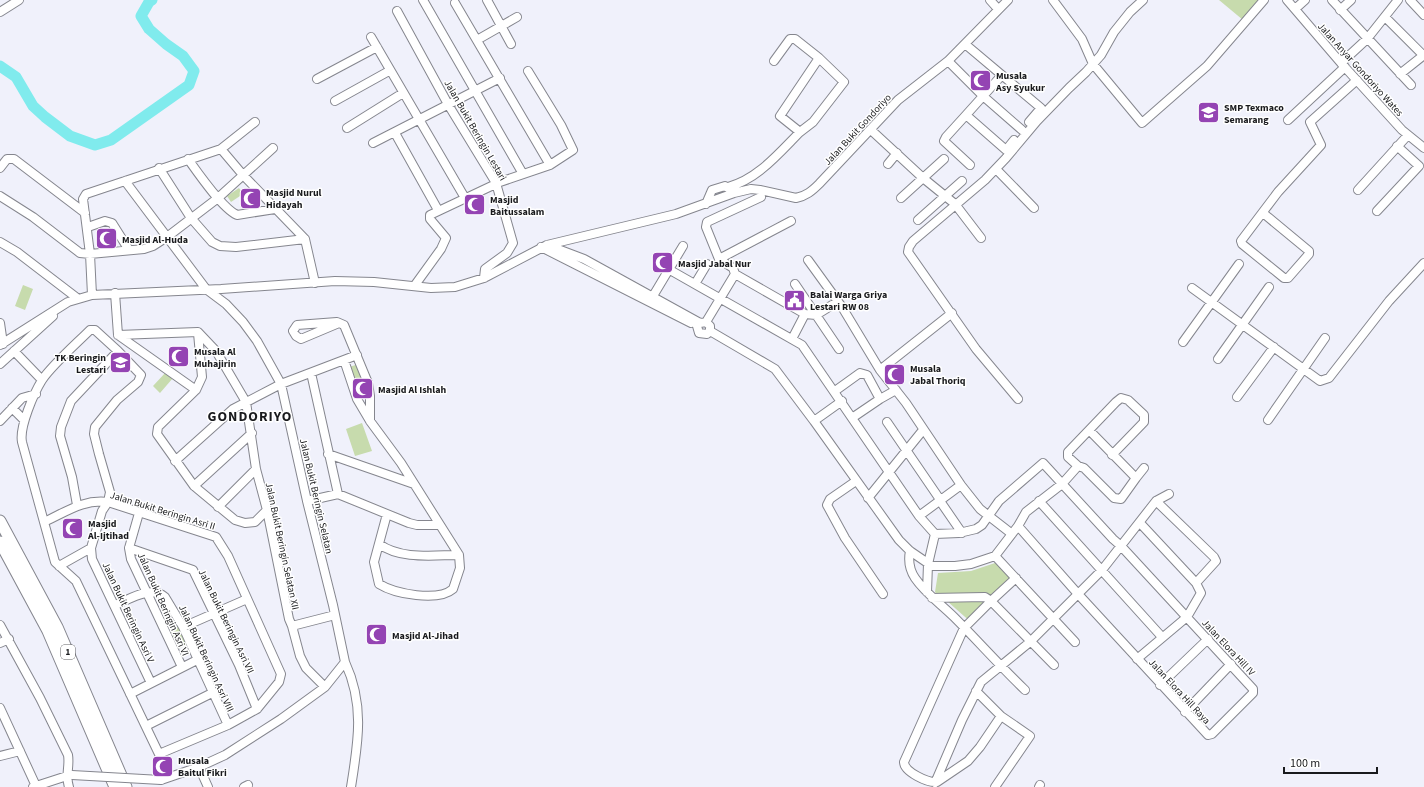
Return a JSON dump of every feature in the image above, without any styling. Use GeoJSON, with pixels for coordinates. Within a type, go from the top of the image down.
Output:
{"type":"FeatureCollection","features":[{"type":"Feature","properties":{"kind":"highway","name":"1"},"geometry":{"type":"LineString","coordinates":[[0,521],[56,627],[126,787]]}},
{"type":"Feature","properties":{"kind":"highway","name":"1"},"geometry":{"type":"LineString","coordinates":[[0,542],[48,632],[115,787]]}},
{"type":"Feature","properties":{"kind":"street"},"geometry":{"type":"LineString","coordinates":[[0,12],[19,0]]}},
{"type":"Feature","properties":{"kind":"street"},"geometry":{"type":"LineString","coordinates":[[423,0],[473,91],[503,137],[523,174]]}},
{"type":"Feature","properties":{"kind":"street"},"geometry":{"type":"LineString","coordinates":[[487,0],[511,44]]}},
{"type":"Feature","properties":{"kind":"street"},"geometry":{"type":"LineString","coordinates":[[990,0],[998,9]]}},
{"type":"Feature","properties":{"kind":"street","name":"Jalan Bukit Gondoriyo"},"geometry":{"type":"LineString","coordinates":[[68,302],[92,295],[115,293],[335,281],[374,282],[415,285],[431,288],[455,287],[484,278],[544,246],[695,208],[706,204],[731,190],[751,189],[796,198],[802,197],[809,194],[819,184],[898,100],[948,60],[1008,0]]}},
{"type":"Feature","properties":{"kind":"street"},"geometry":{"type":"LineString","coordinates":[[1052,0],[1082,39],[1093,64],[1142,123],[1207,66],[1264,0]]}},
{"type":"Feature","properties":{"kind":"street"},"geometry":{"type":"LineString","coordinates":[[1018,399],[976,349],[908,252],[909,247],[913,241],[996,169],[1037,121],[1093,64],[1130,12],[1144,0]]}},
{"type":"Feature","properties":{"kind":"street","name":"Jalan Anyar Gondoriyo Wates"},"geometry":{"type":"LineString","coordinates":[[1287,0],[1343,65],[1408,135],[1424,148]]}},
{"type":"Feature","properties":{"kind":"street"},"geometry":{"type":"LineString","coordinates":[[1295,9],[1305,0]]}},
{"type":"Feature","properties":{"kind":"street"},"geometry":{"type":"LineString","coordinates":[[1332,0],[1367,39],[1411,84]]}},
{"type":"Feature","properties":{"kind":"street"},"geometry":{"type":"LineString","coordinates":[[1340,10],[1351,0]]}},
{"type":"Feature","properties":{"kind":"street"},"geometry":{"type":"LineString","coordinates":[[1288,120],[1367,39],[1398,0]]}},
{"type":"Feature","properties":{"kind":"street"},"geometry":{"type":"LineString","coordinates":[[1410,0],[1424,15]]}},
{"type":"Feature","properties":{"kind":"street"},"geometry":{"type":"LineString","coordinates":[[455,3],[550,165]]}},
{"type":"Feature","properties":{"kind":"street","name":"Jalan Bukit Beringin Lestari"},"geometry":{"type":"LineString","coordinates":[[397,11],[449,106],[496,183],[513,243],[507,253],[485,269],[484,278]]}},
{"type":"Feature","properties":{"kind":"street"},"geometry":{"type":"LineString","coordinates":[[477,40],[517,17]]}},
{"type":"Feature","properties":{"kind":"street"},"geometry":{"type":"LineString","coordinates":[[1385,17],[1424,56],[1400,74]]}},
{"type":"Feature","properties":{"kind":"street"},"geometry":{"type":"LineString","coordinates":[[371,36],[389,70],[465,198]]}},
{"type":"Feature","properties":{"kind":"street"},"geometry":{"type":"LineString","coordinates":[[731,190],[756,174],[800,132],[813,122],[844,82],[819,58],[795,39],[790,39],[774,61]]}},
{"type":"Feature","properties":{"kind":"street"},"geometry":{"type":"LineString","coordinates":[[965,44],[1041,108],[1006,150],[966,115]]}},
{"type":"Feature","properties":{"kind":"street"},"geometry":{"type":"LineString","coordinates":[[317,79],[377,47]]}},
{"type":"Feature","properties":{"kind":"street"},"geometry":{"type":"LineString","coordinates":[[800,132],[780,116],[819,58]]}},
{"type":"Feature","properties":{"kind":"street"},"geometry":{"type":"LineString","coordinates":[[948,60],[983,96],[1022,130]]}},
{"type":"Feature","properties":{"kind":"street"},"geometry":{"type":"LineString","coordinates":[[334,101],[389,70]]}},
{"type":"Feature","properties":{"kind":"street"},"geometry":{"type":"LineString","coordinates":[[415,285],[441,249],[446,238],[430,219],[430,215],[496,183],[550,165],[573,150],[572,145],[528,72]]}},
{"type":"Feature","properties":{"kind":"street"},"geometry":{"type":"LineString","coordinates":[[970,165],[944,142],[946,137],[1002,75]]}},
{"type":"Feature","properties":{"kind":"street"},"geometry":{"type":"LineString","coordinates":[[373,144],[449,106],[473,91],[500,78]]}},
{"type":"Feature","properties":{"kind":"street"},"geometry":{"type":"LineString","coordinates":[[1263,213],[1308,251],[1309,254],[1288,278],[1284,278],[1241,242],[1278,192],[1321,145],[1310,123],[1357,80]]}},
{"type":"Feature","properties":{"kind":"street"},"geometry":{"type":"LineString","coordinates":[[347,128],[403,93]]}},
{"type":"Feature","properties":{"kind":"street"},"geometry":{"type":"LineString","coordinates":[[92,295],[88,227],[84,196],[93,191],[159,168],[221,149],[255,122]]}},
{"type":"Feature","properties":{"kind":"street"},"geometry":{"type":"LineString","coordinates":[[871,130],[923,178],[955,204],[981,238]]}},
{"type":"Feature","properties":{"kind":"street"},"geometry":{"type":"LineString","coordinates":[[395,133],[438,210]]}},
{"type":"Feature","properties":{"kind":"street"},"geometry":{"type":"LineString","coordinates":[[1358,190],[1408,135]]}},
{"type":"Feature","properties":{"kind":"street"},"geometry":{"type":"LineString","coordinates":[[1377,211],[1421,163],[1397,146]]}},
{"type":"Feature","properties":{"kind":"street"},"geometry":{"type":"LineString","coordinates":[[0,196],[33,217],[76,251],[90,254],[147,248],[167,237],[218,198],[273,148]]}},
{"type":"Feature","properties":{"kind":"street"},"geometry":{"type":"LineString","coordinates":[[221,149],[243,175],[305,239],[315,283]]}},
{"type":"Feature","properties":{"kind":"street"},"geometry":{"type":"LineString","coordinates":[[888,164],[897,153]]}},
{"type":"Feature","properties":{"kind":"street"},"geometry":{"type":"LineString","coordinates":[[0,168],[7,159],[14,159],[85,213]]}},
{"type":"Feature","properties":{"kind":"street"},"geometry":{"type":"LineString","coordinates":[[188,159],[218,198],[237,215],[275,209]]}},
{"type":"Feature","properties":{"kind":"street"},"geometry":{"type":"LineString","coordinates":[[900,198],[944,159]]}},
{"type":"Feature","properties":{"kind":"street"},"geometry":{"type":"LineString","coordinates":[[159,168],[191,218],[212,242],[220,246],[236,246],[305,239]]}},
{"type":"Feature","properties":{"kind":"street"},"geometry":{"type":"LineString","coordinates":[[996,169],[1034,208]]}},
{"type":"Feature","properties":{"kind":"street","name":"Jalan Bukit Beringin Selatan"},"geometry":{"type":"LineString","coordinates":[[125,181],[206,289],[226,304],[243,322],[257,341],[281,384],[345,662],[351,675],[359,708],[359,736],[350,787]]}},
{"type":"Feature","properties":{"kind":"street"},"geometry":{"type":"LineString","coordinates":[[918,220],[962,181]]}},
{"type":"Feature","properties":{"kind":"street"},"geometry":{"type":"LineString","coordinates":[[761,197],[707,222],[706,227],[719,259],[733,268],[735,274],[805,314],[816,315],[838,302]]}},
{"type":"Feature","properties":{"kind":"street"},"geometry":{"type":"LineString","coordinates":[[88,227],[105,220],[112,223],[129,250]]}},
{"type":"Feature","properties":{"kind":"street"},"geometry":{"type":"LineString","coordinates":[[719,259],[791,221]]}},
{"type":"Feature","properties":{"kind":"street"},"geometry":{"type":"LineString","coordinates":[[0,242],[17,252],[78,298]]}},
{"type":"Feature","properties":{"kind":"street"},"geometry":{"type":"LineString","coordinates":[[544,246],[584,259],[701,324]]}},
{"type":"Feature","properties":{"kind":"street"},"geometry":{"type":"LineString","coordinates":[[544,246],[701,324],[710,326],[710,331],[775,370],[814,421],[899,540],[910,551],[928,564],[955,566],[971,564],[995,556],[1018,526],[1026,512],[1062,484],[1078,466]]}},
{"type":"Feature","properties":{"kind":"street"},"geometry":{"type":"LineString","coordinates":[[653,296],[684,246]]}},
{"type":"Feature","properties":{"kind":"street"},"geometry":{"type":"LineString","coordinates":[[808,260],[838,302],[880,370],[896,390],[961,485],[987,516],[1012,534]]}},
{"type":"Feature","properties":{"kind":"street"},"geometry":{"type":"LineString","coordinates":[[1192,288],[1320,381],[1329,378],[1389,301],[1424,263]]}},
{"type":"Feature","properties":{"kind":"street"},"geometry":{"type":"LineString","coordinates":[[695,284],[707,264]]}},
{"type":"Feature","properties":{"kind":"street"},"geometry":{"type":"LineString","coordinates":[[1183,342],[1239,264]]}},
{"type":"Feature","properties":{"kind":"street"},"geometry":{"type":"LineString","coordinates":[[670,270],[802,345],[823,378],[842,401],[888,472],[919,516],[935,534]]}},
{"type":"Feature","properties":{"kind":"street"},"geometry":{"type":"LineString","coordinates":[[710,331],[707,334],[702,335],[698,330],[721,298],[735,274]]}},
{"type":"Feature","properties":{"kind":"street"},"geometry":{"type":"LineString","coordinates":[[795,284],[839,349]]}},
{"type":"Feature","properties":{"kind":"street"},"geometry":{"type":"LineString","coordinates":[[1218,359],[1269,287]]}},
{"type":"Feature","properties":{"kind":"street"},"geometry":{"type":"LineString","coordinates":[[115,293],[118,335]]}},
{"type":"Feature","properties":{"kind":"street"},"geometry":{"type":"LineString","coordinates":[[0,323],[1,344],[68,302]]}},
{"type":"Feature","properties":{"kind":"street"},"geometry":{"type":"LineString","coordinates":[[1,363],[68,302]]}},
{"type":"Feature","properties":{"kind":"street"},"geometry":{"type":"LineString","coordinates":[[880,370],[952,313]]}},
{"type":"Feature","properties":{"kind":"street"},"geometry":{"type":"LineString","coordinates":[[792,339],[805,314]]}},
{"type":"Feature","properties":{"kind":"street"},"geometry":{"type":"LineString","coordinates":[[339,323],[301,339],[294,334],[294,329],[297,325],[339,323],[344,325],[369,387],[370,421]]}},
{"type":"Feature","properties":{"kind":"street"},"geometry":{"type":"LineString","coordinates":[[59,566],[91,548],[102,511],[108,502],[110,492],[94,434],[95,427],[117,400],[138,382],[141,375],[95,330],[90,330],[42,380],[24,420],[21,436],[55,562],[59,566],[76,581],[146,726],[157,753],[161,754],[228,725],[257,709]]}},
{"type":"Feature","properties":{"kind":"street"},"geometry":{"type":"LineString","coordinates":[[118,335],[198,332],[202,377],[196,390],[158,427],[156,434],[194,486],[235,520],[245,523],[255,522],[267,510]]}},
{"type":"Feature","properties":{"kind":"street","name":"Jalan Bukit Beringin Selatan XII"},"geometry":{"type":"LineString","coordinates":[[198,332],[216,351],[246,402],[252,433],[256,469],[267,510],[288,619],[292,626],[335,615]]}},
{"type":"Feature","properties":{"kind":"street"},"geometry":{"type":"LineString","coordinates":[[118,335],[196,390]]}},
{"type":"Feature","properties":{"kind":"street"},"geometry":{"type":"LineString","coordinates":[[1268,420],[1305,370],[1325,338]]}},
{"type":"Feature","properties":{"kind":"street"},"geometry":{"type":"LineString","coordinates":[[1237,397],[1274,347]]}},
{"type":"Feature","properties":{"kind":"street"},"geometry":{"type":"LineString","coordinates":[[14,351],[42,380]]}},
{"type":"Feature","properties":{"kind":"street"},"geometry":{"type":"LineString","coordinates":[[77,505],[72,478],[60,436],[60,427],[71,401],[118,351]]}},
{"type":"Feature","properties":{"kind":"street"},"geometry":{"type":"LineString","coordinates":[[175,461],[233,409],[281,384],[357,355]]}},
{"type":"Feature","properties":{"kind":"street"},"geometry":{"type":"LineString","coordinates":[[344,360],[354,393],[370,421],[401,463],[459,556],[461,564],[453,589],[444,594],[422,595],[399,592],[380,584],[374,562],[386,514]]}},
{"type":"Feature","properties":{"kind":"street"},"geometry":{"type":"LineString","coordinates":[[311,373],[338,494]]}},
{"type":"Feature","properties":{"kind":"street"},"geometry":{"type":"LineString","coordinates":[[835,391],[860,373],[867,375],[880,398]]}},
{"type":"Feature","properties":{"kind":"street"},"geometry":{"type":"LineString","coordinates":[[852,418],[880,398],[896,390]]}},
{"type":"Feature","properties":{"kind":"street"},"geometry":{"type":"LineString","coordinates":[[0,421],[25,396],[36,394]]}},
{"type":"Feature","properties":{"kind":"street"},"geometry":{"type":"LineString","coordinates":[[1112,456],[1144,422],[1144,415],[1128,400],[1121,398],[1068,452],[1068,457],[1078,466],[1084,468],[1114,498],[1118,500],[1121,499],[1144,468]]}},
{"type":"Feature","properties":{"kind":"street"},"geometry":{"type":"LineString","coordinates":[[814,421],[842,401]]}},
{"type":"Feature","properties":{"kind":"street"},"geometry":{"type":"LineString","coordinates":[[12,408],[24,420]]}},
{"type":"Feature","properties":{"kind":"street"},"geometry":{"type":"LineString","coordinates":[[887,422],[962,533]]}},
{"type":"Feature","properties":{"kind":"street"},"geometry":{"type":"LineString","coordinates":[[868,498],[888,472],[908,451],[923,430]]}},
{"type":"Feature","properties":{"kind":"street"},"geometry":{"type":"LineString","coordinates":[[1089,430],[1112,456],[1136,478]]}},
{"type":"Feature","properties":{"kind":"street"},"geometry":{"type":"LineString","coordinates":[[194,486],[252,433]]}},
{"type":"Feature","properties":{"kind":"street"},"geometry":{"type":"LineString","coordinates":[[328,454],[414,484]]}},
{"type":"Feature","properties":{"kind":"street","name":"Jalan Elora Hill IV"},"geometry":{"type":"LineString","coordinates":[[987,516],[999,501],[1043,463],[1113,540],[1121,546],[1208,639],[1254,691],[1210,736]]}},
{"type":"Feature","properties":{"kind":"street"},"geometry":{"type":"LineString","coordinates":[[218,507],[256,469]]}},
{"type":"Feature","properties":{"kind":"street"},"geometry":{"type":"LineString","coordinates":[[856,481],[830,499],[827,505],[839,528],[883,594]]}},
{"type":"Feature","properties":{"kind":"street"},"geometry":{"type":"LineString","coordinates":[[919,516],[961,485]]}},
{"type":"Feature","properties":{"kind":"street"},"geometry":{"type":"LineString","coordinates":[[307,500],[338,494],[417,525],[439,524]]}},
{"type":"Feature","properties":{"kind":"street"},"geometry":{"type":"LineString","coordinates":[[935,783],[981,682],[1030,642],[1054,619],[1102,570],[1156,501],[1169,494]]}},
{"type":"Feature","properties":{"kind":"street","name":"Jalan Bukit Beringin Asri II"},"geometry":{"type":"LineString","coordinates":[[44,522],[77,505],[94,501],[108,502],[216,537],[228,556],[282,676],[279,682],[257,709]]}},
{"type":"Feature","properties":{"kind":"street"},"geometry":{"type":"LineString","coordinates":[[1039,501],[1162,637]]}},
{"type":"Feature","properties":{"kind":"street"},"geometry":{"type":"LineString","coordinates":[[1156,501],[1216,559],[1216,562],[1196,583]]}},
{"type":"Feature","properties":{"kind":"street"},"geometry":{"type":"LineString","coordinates":[[129,548],[139,513]]}},
{"type":"Feature","properties":{"kind":"street"},"geometry":{"type":"LineString","coordinates":[[935,534],[962,533],[976,529],[982,526],[987,516]]}},
{"type":"Feature","properties":{"kind":"street"},"geometry":{"type":"LineString","coordinates":[[1137,659],[1187,617],[1201,593],[1196,583],[1140,523]]}},
{"type":"Feature","properties":{"kind":"street","name":"Jalan Elora Hill Raya"},"geometry":{"type":"LineString","coordinates":[[1018,526],[1078,594],[1126,644],[1160,685],[1210,736]]}},
{"type":"Feature","properties":{"kind":"street"},"geometry":{"type":"LineString","coordinates":[[929,595],[928,564],[935,534]]}},
{"type":"Feature","properties":{"kind":"street"},"geometry":{"type":"LineString","coordinates":[[379,544],[387,550],[401,554],[459,556]]}},
{"type":"Feature","properties":{"kind":"street","name":"Jalan Bukit Beringin Asri V"},"geometry":{"type":"LineString","coordinates":[[91,548],[92,559],[151,683]]}},
{"type":"Feature","properties":{"kind":"street","name":"Jalan Bukit Beringin Asri VI"},"geometry":{"type":"LineString","coordinates":[[129,548],[131,560],[182,667]]}},
{"type":"Feature","properties":{"kind":"street","name":"Jalan Bukit Beringin Asri VII"},"geometry":{"type":"LineString","coordinates":[[129,548],[193,570],[239,665],[257,709]]}},
{"type":"Feature","properties":{"kind":"street"},"geometry":{"type":"LineString","coordinates":[[910,551],[908,560],[910,569],[915,578],[929,595],[1025,690]]}},
{"type":"Feature","properties":{"kind":"street"},"geometry":{"type":"LineString","coordinates":[[995,556],[1075,642]]}},
{"type":"Feature","properties":{"kind":"street"},"geometry":{"type":"LineString","coordinates":[[935,783],[910,772],[905,767],[904,762],[964,628],[1016,578]]}},
{"type":"Feature","properties":{"kind":"street"},"geometry":{"type":"LineString","coordinates":[[115,605],[147,593]]}},
{"type":"Feature","properties":{"kind":"street","name":"Jalan Bukit Beringin Asri VIII"},"geometry":{"type":"LineString","coordinates":[[147,593],[161,594],[165,597],[183,627],[228,725]]}},
{"type":"Feature","properties":{"kind":"street"},"geometry":{"type":"LineString","coordinates":[[929,595],[985,597],[991,601],[1054,666]]}},
{"type":"Feature","properties":{"kind":"street"},"geometry":{"type":"LineString","coordinates":[[183,627],[214,612],[247,599]]}},
{"type":"Feature","properties":{"kind":"street"},"geometry":{"type":"LineString","coordinates":[[0,625],[9,639],[68,755],[68,787]]}},
{"type":"Feature","properties":{"kind":"street"},"geometry":{"type":"LineString","coordinates":[[292,626],[300,656],[306,668],[325,687]]}},
{"type":"Feature","properties":{"kind":"street"},"geometry":{"type":"LineString","coordinates":[[0,643],[9,639]]}},
{"type":"Feature","properties":{"kind":"street"},"geometry":{"type":"LineString","coordinates":[[1160,685],[1208,639]]}},
{"type":"Feature","properties":{"kind":"street"},"geometry":{"type":"LineString","coordinates":[[130,694],[198,660]]}},
{"type":"Feature","properties":{"kind":"street"},"geometry":{"type":"LineString","coordinates":[[0,708],[2,720],[20,751],[34,786],[69,775],[161,780],[199,768],[225,755],[281,719],[325,687],[345,662]]}},
{"type":"Feature","properties":{"kind":"street"},"geometry":{"type":"LineString","coordinates":[[1185,712],[1231,664]]}},
{"type":"Feature","properties":{"kind":"street"},"geometry":{"type":"LineString","coordinates":[[976,691],[1001,716],[1030,736],[997,786]]}},
{"type":"Feature","properties":{"kind":"street"},"geometry":{"type":"LineString","coordinates":[[146,726],[212,693]]}},
{"type":"Feature","properties":{"kind":"street"},"geometry":{"type":"LineString","coordinates":[[935,783],[968,761],[980,748],[1001,716]]}},
{"type":"Feature","properties":{"kind":"street"},"geometry":{"type":"LineString","coordinates":[[0,756],[20,751]]}},
{"type":"Feature","properties":{"kind":"street"},"geometry":{"type":"LineString","coordinates":[[199,768],[208,787]]}},
{"type":"Feature","properties":{"kind":"green space"},"geometry":{"type":"Polygon","coordinates":[[[1219,0],[1261,0],[1243,20],[1219,0]]]}},
{"type":"Feature","properties":{"kind":"green space"},"geometry":{"type":"Polygon","coordinates":[[[239,188],[243,194],[231,202],[227,196],[239,188]]]}},
{"type":"Feature","properties":{"kind":"green space"},"geometry":{"type":"Polygon","coordinates":[[[23,285],[33,289],[25,310],[15,306],[23,285]]]}},
{"type":"Feature","properties":{"kind":"green space"},"geometry":{"type":"Polygon","coordinates":[[[359,364],[364,379],[355,382],[349,367],[359,364]]]}},
{"type":"Feature","properties":{"kind":"green space"},"geometry":{"type":"Polygon","coordinates":[[[166,372],[173,378],[160,393],[153,386],[166,372]]]}},
{"type":"Feature","properties":{"kind":"green space"},"geometry":{"type":"Polygon","coordinates":[[[362,423],[372,451],[355,456],[346,429],[362,423]]]}},
{"type":"Feature","properties":{"kind":"green space"},"geometry":{"type":"Polygon","coordinates":[[[998,562],[1016,580],[1000,596],[938,596],[935,592],[938,573],[971,571],[998,562]]]}},
{"type":"Feature","properties":{"kind":"green space"},"geometry":{"type":"Polygon","coordinates":[[[947,601],[988,601],[973,624],[947,601]]]}},
{"type":"Feature","properties":{"kind":"green space"},"geometry":{"type":"Polygon","coordinates":[[[179,626],[188,644],[176,650],[167,631],[179,626]]]}},
{"type":"Feature","properties":{"kind":"waterway"},"geometry":{"type":"LineString","coordinates":[[0,66],[16,77],[33,106],[70,136],[95,145],[111,140],[189,85],[194,71],[183,56],[149,29],[141,16],[149,2],[152,0]]}},
{"type":"Feature","properties":{"kind":"place","name":"Musala Asy Syukur"},"geometry":{"type":"Point","coordinates":[981,81]}},
{"type":"Feature","properties":{"kind":"place","name":"SMP Texmaco Semarang"},"geometry":{"type":"Point","coordinates":[1209,113]}},
{"type":"Feature","properties":{"kind":"place","name":"Masjid Nurul Hidayah"},"geometry":{"type":"Point","coordinates":[250,198]}},
{"type":"Feature","properties":{"kind":"place","name":"Masjid Baitussalam"},"geometry":{"type":"Point","coordinates":[474,205]}},
{"type":"Feature","properties":{"kind":"place","name":"Masjid Al-Huda"},"geometry":{"type":"Point","coordinates":[107,239]}},
{"type":"Feature","properties":{"kind":"place","name":"Masjid Jabal Nur"},"geometry":{"type":"Point","coordinates":[662,263]}},
{"type":"Feature","properties":{"kind":"place","name":"Balai Warga Griya Lestari RW 08"},"geometry":{"type":"Point","coordinates":[795,300]}},
{"type":"Feature","properties":{"kind":"place","name":"Musala Al Muhajirin"},"geometry":{"type":"Point","coordinates":[178,357]}},
{"type":"Feature","properties":{"kind":"place","name":"TK Beringin Lestari"},"geometry":{"type":"Point","coordinates":[121,363]}},
{"type":"Feature","properties":{"kind":"place","name":"Musala Jabal Thoriq"},"geometry":{"type":"Point","coordinates":[895,374]}},
{"type":"Feature","properties":{"kind":"place","name":"Masjid Al Ishlah"},"geometry":{"type":"Point","coordinates":[363,389]}},
{"type":"Feature","properties":{"kind":"place","name":"Masjid Al-Ijtihad"},"geometry":{"type":"Point","coordinates":[73,529]}},
{"type":"Feature","properties":{"kind":"place","name":"Masjid Al-Jihad"},"geometry":{"type":"Point","coordinates":[376,635]}},
{"type":"Feature","properties":{"kind":"place","name":"Musala Baitul Fikri"},"geometry":{"type":"Point","coordinates":[162,766]}},
{"type":"Feature","properties":{"kind":"district","name":"GONDORIYO"},"geometry":{"type":"Point","coordinates":[250,416]}}]}
